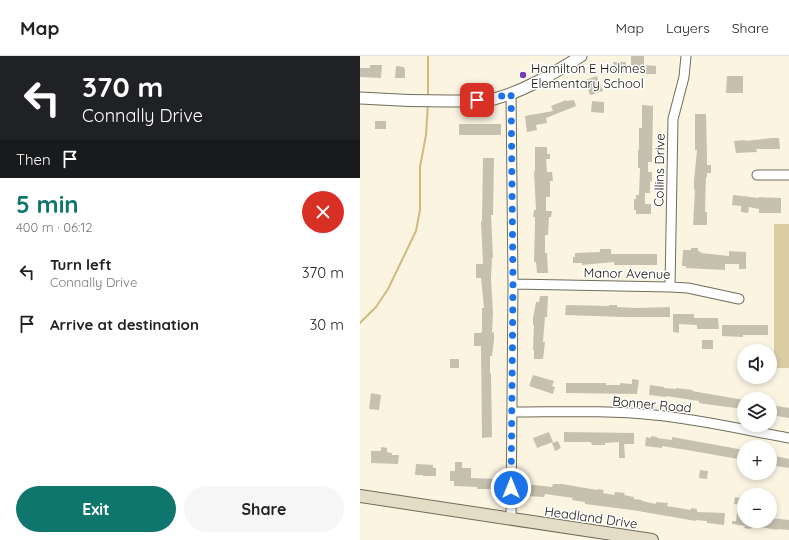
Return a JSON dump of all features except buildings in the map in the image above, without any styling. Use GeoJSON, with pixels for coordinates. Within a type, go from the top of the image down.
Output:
{"type":"FeatureCollection","features":[{"type":"Feature","properties":{"kind":"main road","name":"Headland Drive"},"geometry":{"type":"LineString","coordinates":[[360,496],[646,540]]}},
{"type":"Feature","properties":{"kind":"street"},"geometry":{"type":"LineString","coordinates":[[360,98],[418,101],[493,99],[511,93],[554,73],[581,56]]}},
{"type":"Feature","properties":{"kind":"street","name":"Collins Drive"},"geometry":{"type":"LineString","coordinates":[[670,287],[673,118],[684,77],[686,56]]}},
{"type":"Feature","properties":{"kind":"street"},"geometry":{"type":"LineString","coordinates":[[511,93],[513,284],[511,519]]}},
{"type":"Feature","properties":{"kind":"street"},"geometry":{"type":"LineString","coordinates":[[757,176],[789,175]]}},
{"type":"Feature","properties":{"kind":"street","name":"Manor Avenue"},"geometry":{"type":"LineString","coordinates":[[513,284],[688,288],[739,298]]}},
{"type":"Feature","properties":{"kind":"street","name":"Bonner Road"},"geometry":{"type":"LineString","coordinates":[[512,412],[623,413],[654,415],[685,419],[789,438]]}},
{"type":"Feature","properties":{"kind":"shaded area"},"geometry":{"type":"Polygon","coordinates":[[[774,224],[789,224],[789,368],[777,368],[777,344],[774,344],[774,224]]]}},
{"type":"Feature","properties":{"kind":"waterway"},"geometry":{"type":"LineString","coordinates":[[428,56],[428,98]]}},
{"type":"Feature","properties":{"kind":"waterway"},"geometry":{"type":"LineString","coordinates":[[360,323],[376,307],[388,289],[416,231],[420,210],[420,167],[426,135],[428,104]]}},
{"type":"Feature","properties":{"kind":"place","name":"Hamilton E Holmes Elementary School"},"geometry":{"type":"Point","coordinates":[523,75]}},
{"type":"Feature","properties":{"kind":"route"},"geometry":{"type":"LineString","coordinates":[[477,100],[493,99],[511,93],[513,284],[511,488]]}}]}
